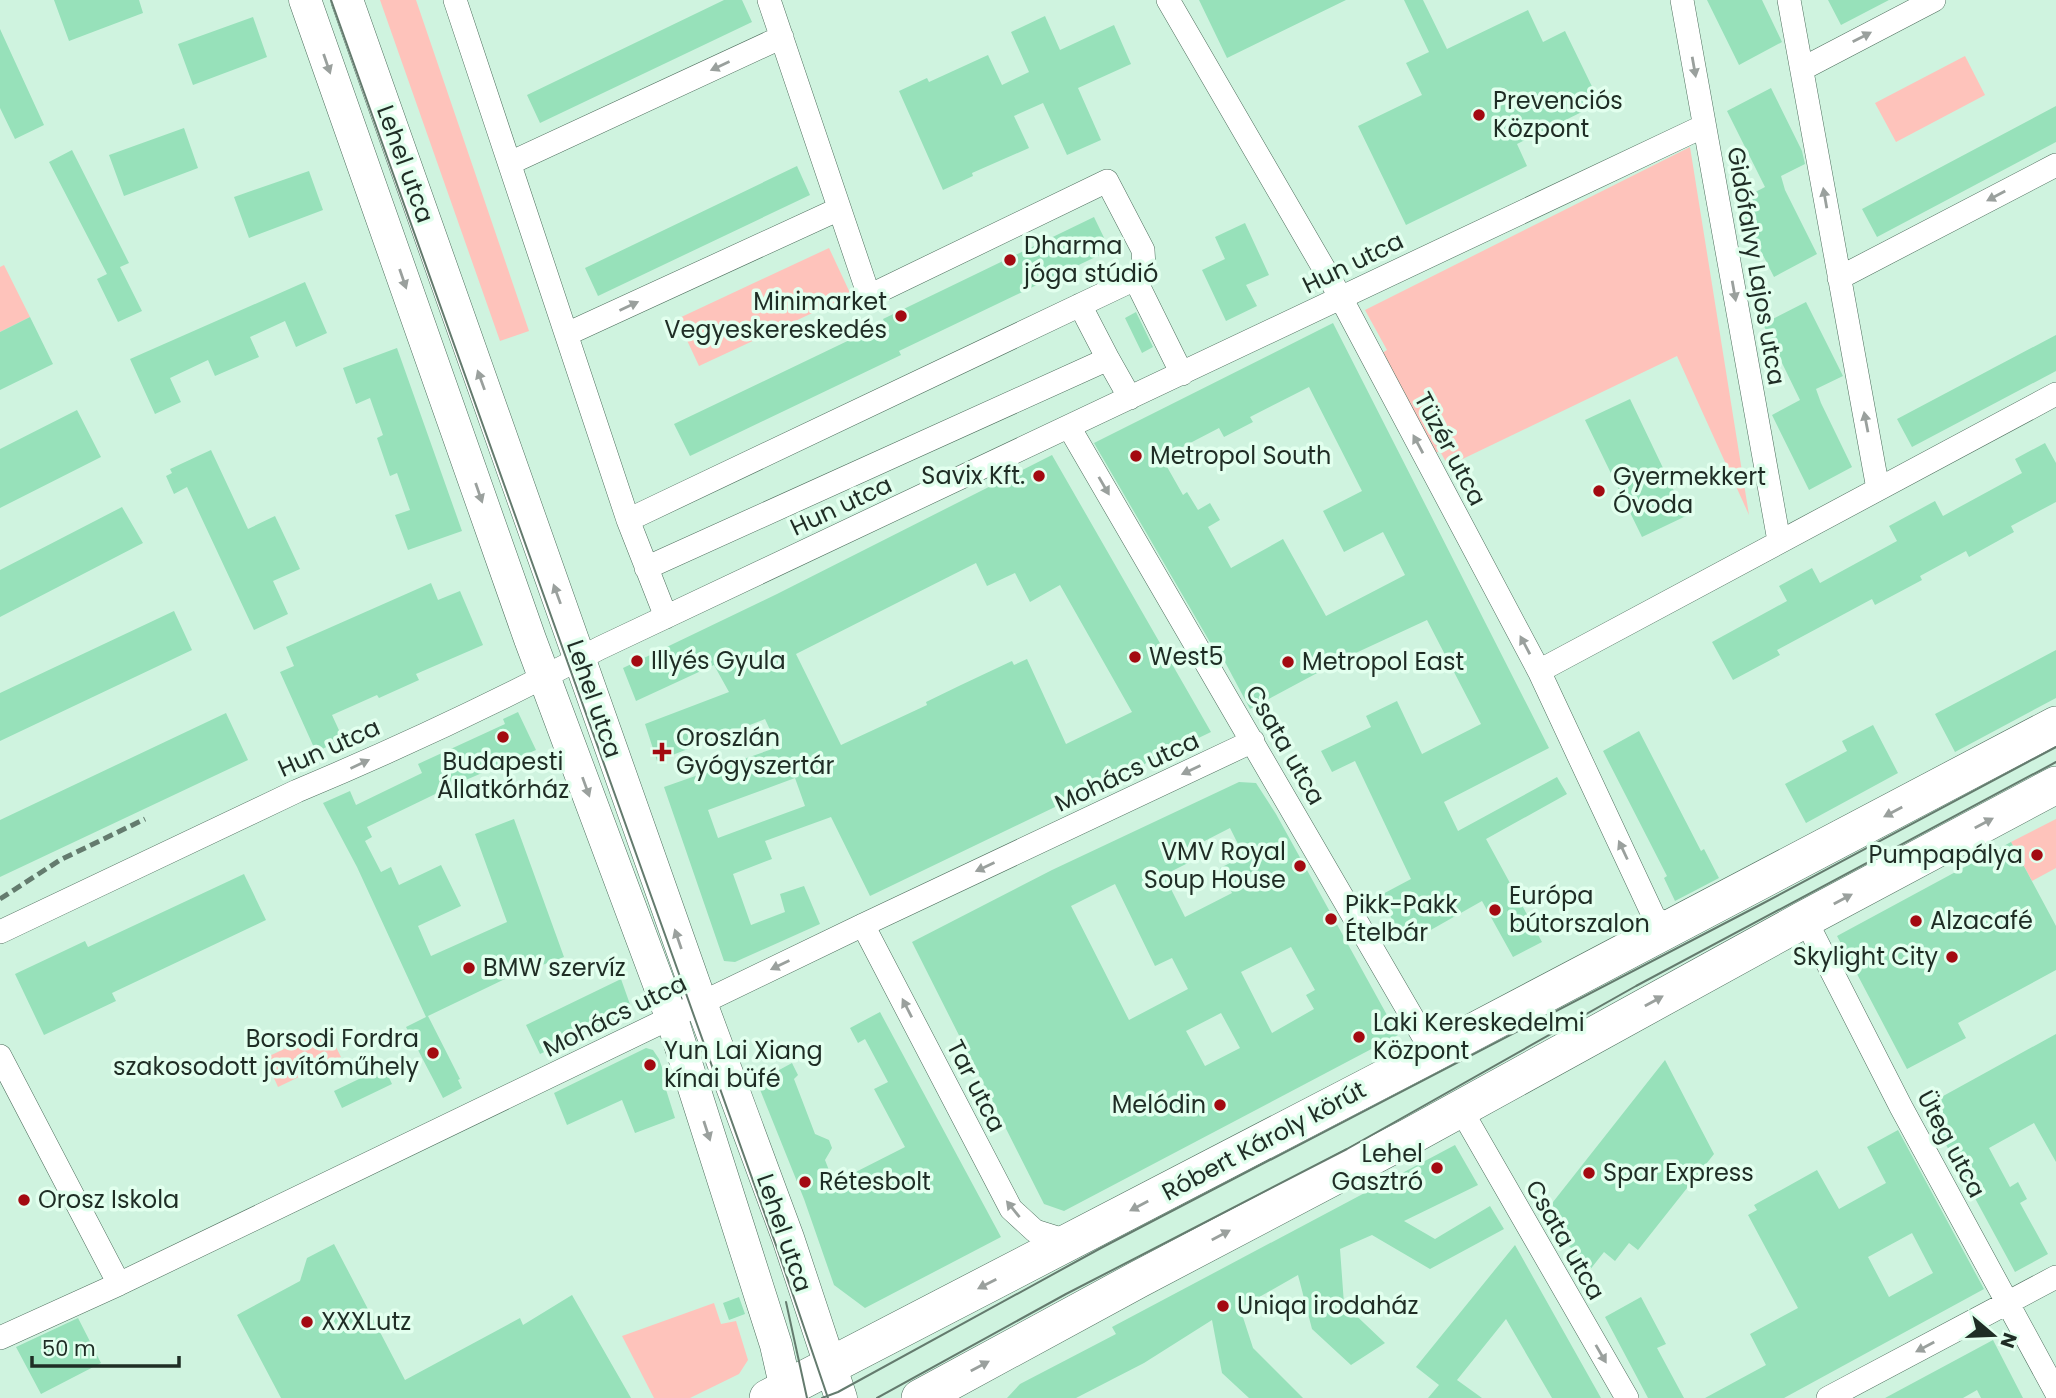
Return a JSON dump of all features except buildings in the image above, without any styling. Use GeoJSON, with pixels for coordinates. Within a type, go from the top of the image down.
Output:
{"type":"FeatureCollection","features":[{"type":"Feature","properties":{"kind":"main road","name":"Lehel utca"},"geometry":{"type":"LineString","coordinates":[[305,0],[545,677],[672,1019],[769,1322],[781,1395]]}},
{"type":"Feature","properties":{"kind":"main road","name":"Lehel utca"},"geometry":{"type":"LineString","coordinates":[[346,0],[701,1003],[788,1238],[835,1382]]}},
{"type":"Feature","properties":{"kind":"main road","name":"Róbert Károly körút"},"geometry":{"type":"LineString","coordinates":[[781,1395],[835,1382],[875,1341],[1433,1053],[2056,725]]}},
{"type":"Feature","properties":{"kind":"main road"},"geometry":{"type":"LineString","coordinates":[[920,1398],[2056,785]]}},
{"type":"Feature","properties":{"kind":"street"},"geometry":{"type":"LineString","coordinates":[[455,0],[628,520],[667,617]]}},
{"type":"Feature","properties":{"kind":"street"},"geometry":{"type":"LineString","coordinates":[[628,520],[1136,279],[1144,267],[1143,250],[1107,181],[869,296],[769,0]]}},
{"type":"Feature","properties":{"kind":"street","name":"Tüzér utca"},"geometry":{"type":"LineString","coordinates":[[1168,0],[1341,298],[1539,671],[1654,917],[1670,928]]}},
{"type":"Feature","properties":{"kind":"street","name":"Gidófalvy Lajos utca"},"geometry":{"type":"LineString","coordinates":[[1682,0],[1779,541]]}},
{"type":"Feature","properties":{"kind":"street"},"geometry":{"type":"LineString","coordinates":[[1789,0],[1878,489]]}},
{"type":"Feature","properties":{"kind":"street"},"geometry":{"type":"LineString","coordinates":[[1802,69],[1934,0]]}},
{"type":"Feature","properties":{"kind":"street"},"geometry":{"type":"LineString","coordinates":[[510,163],[782,37]]}},
{"type":"Feature","properties":{"kind":"street","name":"Hun utca"},"geometry":{"type":"LineString","coordinates":[[0,932],[298,790],[346,771],[545,677],[1704,126]]}},
{"type":"Feature","properties":{"kind":"street"},"geometry":{"type":"LineString","coordinates":[[1839,278],[2056,165]]}},
{"type":"Feature","properties":{"kind":"street"},"geometry":{"type":"LineString","coordinates":[[567,334],[839,209]]}},
{"type":"Feature","properties":{"kind":"street"},"geometry":{"type":"LineString","coordinates":[[1136,279],[1182,374]]}},
{"type":"Feature","properties":{"kind":"street"},"geometry":{"type":"LineString","coordinates":[[1080,306],[1130,398]]}},
{"type":"Feature","properties":{"kind":"street"},"geometry":{"type":"LineString","coordinates":[[646,568],[1108,359]]}},
{"type":"Feature","properties":{"kind":"street"},"geometry":{"type":"LineString","coordinates":[[1539,671],[2056,394]]}},
{"type":"Feature","properties":{"kind":"street","name":"Csata utca"},"geometry":{"type":"LineString","coordinates":[[1069,427],[1433,1053]]}},
{"type":"Feature","properties":{"kind":"street","name":"Mohács utca"},"geometry":{"type":"LineString","coordinates":[[0,1339],[1253,741]]}},
{"type":"Feature","properties":{"kind":"street","name":"Üteg utca"},"geometry":{"type":"LineString","coordinates":[[1805,919],[1897,1098],[2056,1392]]}},
{"type":"Feature","properties":{"kind":"street","name":"Tar utca"},"geometry":{"type":"LineString","coordinates":[[863,925],[1011,1209],[1035,1231],[1070,1242]]}},
{"type":"Feature","properties":{"kind":"street"},"geometry":{"type":"LineString","coordinates":[[0,1056],[119,1284]]}},
{"type":"Feature","properties":{"kind":"street","name":"Csata utca"},"geometry":{"type":"LineString","coordinates":[[1460,1108],[1627,1398]]}},
{"type":"Feature","properties":{"kind":"street"},"geometry":{"type":"LineString","coordinates":[[1828,1398],[2056,1277]]}},
{"type":"Feature","properties":{"kind":"shaded area"},"geometry":{"type":"Polygon","coordinates":[[[380,0],[416,0],[529,331],[500,341],[380,0]]]}},
{"type":"Feature","properties":{"kind":"shaded area"},"geometry":{"type":"Polygon","coordinates":[[[1965,56],[1985,95],[1896,142],[1875,103],[1965,56]]]}},
{"type":"Feature","properties":{"kind":"shaded area"},"geometry":{"type":"Polygon","coordinates":[[[1690,147],[1749,515],[1677,356],[1448,466],[1440,451],[1433,454],[1379,355],[1387,350],[1365,310],[1690,147]]]}},
{"type":"Feature","properties":{"kind":"shaded area"},"geometry":{"type":"Polygon","coordinates":[[[829,248],[851,295],[699,366],[677,319],[829,248]]]}},
{"type":"Feature","properties":{"kind":"shaded area"},"geometry":{"type":"Polygon","coordinates":[[[4,265],[30,317],[0,332],[0,267],[4,265]]]}},
{"type":"Feature","properties":{"kind":"shaded area","name":"Pumpapálya"},"geometry":{"type":"Polygon","coordinates":[[[2056,819],[2056,868],[2032,881],[2011,842],[2056,819]]]}},
{"type":"Feature","properties":{"kind":"shaded area"},"geometry":{"type":"Polygon","coordinates":[[[327,1029],[341,1057],[278,1087],[265,1058],[327,1029]]]}},
{"type":"Feature","properties":{"kind":"shaded area"},"geometry":{"type":"Polygon","coordinates":[[[714,1303],[721,1324],[736,1321],[748,1360],[739,1374],[690,1398],[654,1398],[622,1336],[714,1303]]]}},
{"type":"Feature","properties":{"kind":"tram line"},"geometry":{"type":"LineString","coordinates":[[331,0],[778,1251],[828,1398]]}},
{"type":"Feature","properties":{"kind":"tram line"},"geometry":{"type":"LineString","coordinates":[[822,1398],[838,1392],[1101,1248],[1758,906],[2056,747]]}},
{"type":"Feature","properties":{"kind":"tram line"},"geometry":{"type":"LineString","coordinates":[[877,1398],[1066,1294],[1347,1149],[1636,986],[2056,762]]}},
{"type":"Feature","properties":{"kind":"tram line"},"geometry":{"type":"LineString","coordinates":[[786,1302],[807,1398]]}},
{"type":"Feature","properties":{"kind":"railway"},"geometry":{"type":"LineString","coordinates":[[0,899],[60,860],[145,819]]}},
{"type":"Feature","properties":{"kind":"place","name":"Prevenciós Központ"},"geometry":{"type":"Point","coordinates":[1479,115]}},
{"type":"Feature","properties":{"kind":"place","name":"Dharma jóga stúdió"},"geometry":{"type":"Point","coordinates":[1010,260]}},
{"type":"Feature","properties":{"kind":"place","name":"Minimarket Vegyeskereskedés"},"geometry":{"type":"Point","coordinates":[901,316]}},
{"type":"Feature","properties":{"kind":"place","name":"Metropol South"},"geometry":{"type":"Point","coordinates":[1136,456]}},
{"type":"Feature","properties":{"kind":"place","name":"Savix Kft."},"geometry":{"type":"Point","coordinates":[1039,476]}},
{"type":"Feature","properties":{"kind":"place","name":"Gyermekkert Óvoda"},"geometry":{"type":"Point","coordinates":[1599,491]}},
{"type":"Feature","properties":{"kind":"place","name":"West5"},"geometry":{"type":"Point","coordinates":[1135,657]}},
{"type":"Feature","properties":{"kind":"place","name":"Illyés Gyula"},"geometry":{"type":"Point","coordinates":[637,661]}},
{"type":"Feature","properties":{"kind":"place","name":"Metropol East"},"geometry":{"type":"Point","coordinates":[1288,662]}},
{"type":"Feature","properties":{"kind":"place","name":"Budapesti Állatkórház"},"geometry":{"type":"Point","coordinates":[503,737]}},
{"type":"Feature","properties":{"kind":"place","name":"Oroszlán Gyógyszertár"},"geometry":{"type":"Point","coordinates":[662,752]}},
{"type":"Feature","properties":{"kind":"place","name":"Pumpapálya"},"geometry":{"type":"Point","coordinates":[2037,855]}},
{"type":"Feature","properties":{"kind":"place","name":"VMV Royal Soup House"},"geometry":{"type":"Point","coordinates":[1300,866]}},
{"type":"Feature","properties":{"kind":"place","name":"Európa bútorszalon"},"geometry":{"type":"Point","coordinates":[1495,910]}},
{"type":"Feature","properties":{"kind":"place","name":"Pikk-Pakk Ételbár"},"geometry":{"type":"Point","coordinates":[1331,919]}},
{"type":"Feature","properties":{"kind":"place","name":"Alzacafé"},"geometry":{"type":"Point","coordinates":[1916,921]}},
{"type":"Feature","properties":{"kind":"place","name":"Skylight City"},"geometry":{"type":"Point","coordinates":[1952,957]}},
{"type":"Feature","properties":{"kind":"place","name":"BMW szervíz"},"geometry":{"type":"Point","coordinates":[469,968]}},
{"type":"Feature","properties":{"kind":"place","name":"Laki Kereskedelmi Központ"},"geometry":{"type":"Point","coordinates":[1359,1037]}},
{"type":"Feature","properties":{"kind":"place","name":"Borsodi Fordra szakosodott javítóműhely"},"geometry":{"type":"Point","coordinates":[433,1053]}},
{"type":"Feature","properties":{"kind":"place","name":"Yun Lai Xiang kínai büfé"},"geometry":{"type":"Point","coordinates":[650,1065]}},
{"type":"Feature","properties":{"kind":"place","name":"Melódin"},"geometry":{"type":"Point","coordinates":[1220,1105]}},
{"type":"Feature","properties":{"kind":"place","name":"Lehel Gasztró"},"geometry":{"type":"Point","coordinates":[1437,1168]}},
{"type":"Feature","properties":{"kind":"place","name":"Spar Express"},"geometry":{"type":"Point","coordinates":[1589,1173]}},
{"type":"Feature","properties":{"kind":"place","name":"Rétesbolt"},"geometry":{"type":"Point","coordinates":[805,1182]}},
{"type":"Feature","properties":{"kind":"place","name":"Orosz Iskola"},"geometry":{"type":"Point","coordinates":[24,1200]}},
{"type":"Feature","properties":{"kind":"place","name":"Uniqa irodaház"},"geometry":{"type":"Point","coordinates":[1223,1306]}},
{"type":"Feature","properties":{"kind":"place","name":"XXXLutz"},"geometry":{"type":"Point","coordinates":[307,1322]}}]}
